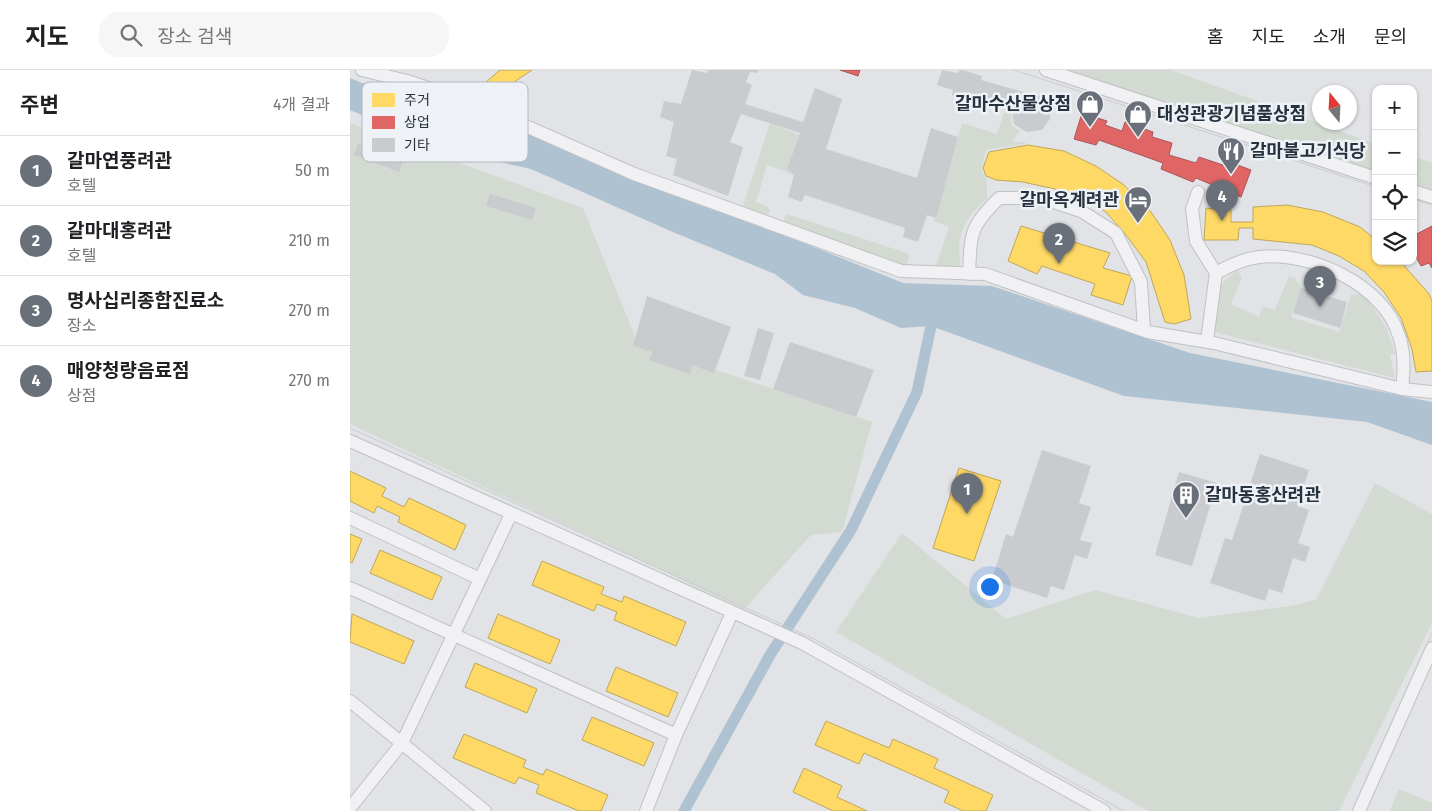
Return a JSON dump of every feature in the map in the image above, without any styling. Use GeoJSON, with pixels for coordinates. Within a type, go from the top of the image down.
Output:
{"type":"FeatureCollection","features":[{"type":"Feature","properties":{"kind":"street"},"geometry":{"type":"LineString","coordinates":[[362,70],[410,82]]}},
{"type":"Feature","properties":{"kind":"street"},"geometry":{"type":"LineString","coordinates":[[1046,70],[1372,177]]}},
{"type":"Feature","properties":{"kind":"street"},"geometry":{"type":"LineString","coordinates":[[528,127],[634,174],[901,271],[985,274],[1144,330],[1207,341],[1402,389],[1432,392]]}},
{"type":"Feature","properties":{"kind":"street"},"geometry":{"type":"LineString","coordinates":[[1198,192],[1192,209],[1196,241],[1216,273],[1207,341]]}},
{"type":"Feature","properties":{"kind":"street"},"geometry":{"type":"LineString","coordinates":[[1417,192],[1432,197]]}},
{"type":"Feature","properties":{"kind":"street"},"geometry":{"type":"LineString","coordinates":[[969,274],[970,238],[979,218],[999,198],[1041,198],[1081,210],[1116,233],[1141,282],[1144,330]]}},
{"type":"Feature","properties":{"kind":"street"},"geometry":{"type":"LineString","coordinates":[[1216,273],[1234,263],[1259,257],[1286,257],[1324,265],[1361,286],[1385,307],[1399,334],[1405,360],[1402,389]]}},
{"type":"Feature","properties":{"kind":"street"},"geometry":{"type":"LineString","coordinates":[[350,441],[802,643],[1104,811]]}},
{"type":"Feature","properties":{"kind":"street"},"geometry":{"type":"LineString","coordinates":[[350,808],[402,743],[511,514]]}},
{"type":"Feature","properties":{"kind":"street"},"geometry":{"type":"LineString","coordinates":[[350,518],[480,579]]}},
{"type":"Feature","properties":{"kind":"street"},"geometry":{"type":"LineString","coordinates":[[350,588],[676,735]]}},
{"type":"Feature","properties":{"kind":"street"},"geometry":{"type":"LineString","coordinates":[[646,811],[676,735],[732,613]]}},
{"type":"Feature","properties":{"kind":"street"},"geometry":{"type":"LineString","coordinates":[[1359,811],[1432,648]]}},
{"type":"Feature","properties":{"kind":"street"},"geometry":{"type":"LineString","coordinates":[[350,701],[485,811]]}},
{"type":"Feature","properties":{"kind":"shaded area"},"geometry":{"type":"Polygon","coordinates":[[[1046,70],[1171,70],[1312,121],[1312,130],[1337,130],[1372,143],[1372,177],[1046,70]]]}},
{"type":"Feature","properties":{"kind":"shaded area"},"geometry":{"type":"Polygon","coordinates":[[[1005,110],[1011,113],[1012,126],[1020,131],[1012,141],[1028,143],[986,150],[981,170],[987,180],[987,199],[971,214],[962,231],[959,247],[959,267],[936,266],[949,227],[934,221],[962,123],[997,134],[1005,110]]]}},
{"type":"Feature","properties":{"kind":"shaded area"},"geometry":{"type":"Polygon","coordinates":[[[350,123],[362,127],[362,162],[457,162],[583,208],[638,344],[872,422],[842,532],[811,535],[744,609],[350,424],[350,123]]]}},
{"type":"Feature","properties":{"kind":"shaded area"},"geometry":{"type":"Polygon","coordinates":[[[770,123],[799,135],[787,169],[794,175],[767,165],[756,202],[768,207],[770,211],[765,216],[743,206],[770,123]]]}},
{"type":"Feature","properties":{"kind":"shaded area"},"geometry":{"type":"Polygon","coordinates":[[[1417,157],[1432,163],[1432,197],[1417,192],[1417,157]]]}},
{"type":"Feature","properties":{"kind":"shaded area"},"geometry":{"type":"Polygon","coordinates":[[[787,214],[907,253],[909,256],[906,266],[884,260],[785,223],[784,218],[787,214]]]}},
{"type":"Feature","properties":{"kind":"shaded area"},"geometry":{"type":"Polygon","coordinates":[[[1237,270],[1242,277],[1231,304],[1259,317],[1263,306],[1275,310],[1289,276],[1295,278],[1301,288],[1291,317],[1339,332],[1351,295],[1364,294],[1386,327],[1395,353],[1390,355],[1395,378],[1214,332],[1220,285],[1237,270]]]}},
{"type":"Feature","properties":{"kind":"shaded area"},"geometry":{"type":"Polygon","coordinates":[[[1375,483],[1432,514],[1432,623],[1339,811],[1148,811],[836,632],[902,533],[1006,619],[1095,590],[1199,618],[1290,606],[1316,600],[1375,483]]]}},
{"type":"Feature","properties":{"kind":"shaded area"},"geometry":{"type":"Polygon","coordinates":[[[1399,789],[1432,803],[1432,811],[1390,811],[1399,789]]]}},
{"type":"Feature","properties":{"kind":"water"},"geometry":{"type":"Polygon","coordinates":[[[350,78],[362,83],[362,115],[350,110],[350,78]]]}},
{"type":"Feature","properties":{"kind":"water"},"geometry":{"type":"Polygon","coordinates":[[[528,131],[903,283],[992,286],[1190,353],[1432,402],[1432,445],[1367,422],[1124,396],[931,326],[901,328],[855,308],[803,295],[775,274],[668,230],[531,169],[500,162],[528,162],[528,131]]]}},
{"type":"Feature","properties":{"kind":"building: 주거"},"geometry":{"type":"Polygon","coordinates":[[[500,70],[532,70],[515,82],[486,82],[500,70]]]}},
{"type":"Feature","properties":{"kind":"building: 주거","name":"갈마옥계려관"},"geometry":{"type":"Polygon","coordinates":[[[1028,145],[1064,151],[1096,166],[1124,185],[1151,212],[1170,240],[1184,275],[1191,319],[1174,324],[1165,322],[1146,262],[1106,212],[1082,198],[1055,189],[1023,182],[996,180],[986,176],[983,168],[989,152],[1028,145]]]}},
{"type":"Feature","properties":{"kind":"building: 주거"},"geometry":{"type":"Polygon","coordinates":[[[1287,205],[1323,212],[1360,227],[1372,237],[1372,265],[1404,265],[1429,294],[1432,301],[1432,371],[1416,372],[1412,349],[1401,318],[1384,292],[1364,271],[1339,256],[1312,245],[1253,239],[1253,228],[1239,228],[1238,240],[1204,240],[1206,208],[1231,210],[1231,222],[1253,222],[1253,207],[1287,205]]]}},
{"type":"Feature","properties":{"kind":"building: 주거"},"geometry":{"type":"Polygon","coordinates":[[[1021,226],[1110,253],[1103,268],[1132,276],[1123,305],[1091,295],[1095,284],[1042,266],[1037,274],[1008,261],[1021,226]]]}},
{"type":"Feature","properties":{"kind":"building: 주거"},"geometry":{"type":"Polygon","coordinates":[[[959,468],[1001,481],[974,561],[933,548],[959,468]]]}},
{"type":"Feature","properties":{"kind":"building: 주거"},"geometry":{"type":"Polygon","coordinates":[[[350,471],[386,488],[382,496],[404,507],[409,498],[466,525],[455,550],[398,522],[400,517],[377,506],[374,513],[350,501],[350,471]]]}},
{"type":"Feature","properties":{"kind":"building: 주거"},"geometry":{"type":"Polygon","coordinates":[[[350,534],[362,539],[352,563],[350,562],[350,534]]]}},
{"type":"Feature","properties":{"kind":"building: 주거"},"geometry":{"type":"Polygon","coordinates":[[[380,550],[442,577],[432,600],[370,573],[380,550]]]}},
{"type":"Feature","properties":{"kind":"building: 주거"},"geometry":{"type":"Polygon","coordinates":[[[542,561],[604,587],[601,594],[622,602],[624,596],[686,622],[676,646],[614,620],[617,612],[597,604],[594,611],[532,585],[542,561]]]}},
{"type":"Feature","properties":{"kind":"building: 주거"},"geometry":{"type":"Polygon","coordinates":[[[352,614],[414,641],[404,664],[350,642],[352,614]]]}},
{"type":"Feature","properties":{"kind":"building: 주거"},"geometry":{"type":"Polygon","coordinates":[[[498,614],[560,640],[550,664],[488,638],[498,614]]]}},
{"type":"Feature","properties":{"kind":"building: 주거"},"geometry":{"type":"Polygon","coordinates":[[[475,663],[537,689],[527,713],[465,687],[475,663]]]}},
{"type":"Feature","properties":{"kind":"building: 주거"},"geometry":{"type":"Polygon","coordinates":[[[616,667],[678,693],[668,717],[606,691],[616,667]]]}},
{"type":"Feature","properties":{"kind":"building: 주거"},"geometry":{"type":"Polygon","coordinates":[[[592,717],[654,743],[644,766],[582,740],[592,717]]]}},
{"type":"Feature","properties":{"kind":"building: 주거"},"geometry":{"type":"Polygon","coordinates":[[[826,721],[889,748],[893,739],[938,759],[934,768],[993,795],[986,811],[963,811],[944,802],[949,791],[864,753],[859,764],[815,745],[826,721]]]}},
{"type":"Feature","properties":{"kind":"building: 주거"},"geometry":{"type":"Polygon","coordinates":[[[464,734],[526,760],[523,767],[543,775],[546,769],[608,795],[601,811],[579,811],[536,793],[539,785],[519,777],[515,784],[453,758],[464,734]]]}},
{"type":"Feature","properties":{"kind":"building: 주거"},"geometry":{"type":"Polygon","coordinates":[[[804,768],[842,786],[837,797],[867,811],[833,811],[793,792],[804,768]]]}},
{"type":"Feature","properties":{"kind":"building: 상업"},"geometry":{"type":"Polygon","coordinates":[[[840,70],[860,70],[858,76],[840,70]]]}},
{"type":"Feature","properties":{"kind":"building: 상업"},"geometry":{"type":"Polygon","coordinates":[[[1082,113],[1107,121],[1105,125],[1122,131],[1125,122],[1153,132],[1152,137],[1172,143],[1169,155],[1196,163],[1199,157],[1223,165],[1224,160],[1251,170],[1241,197],[1196,178],[1193,182],[1161,169],[1163,163],[1099,140],[1096,145],[1074,139],[1082,113]]]}},
{"type":"Feature","properties":{"kind":"building: 상업"},"geometry":{"type":"Polygon","coordinates":[[[1432,226],[1432,268],[1429,263],[1421,266],[1417,259],[1417,234],[1432,226]]]}},
{"type":"Feature","properties":{"kind":"building: 기타"},"geometry":{"type":"Polygon","coordinates":[[[692,70],[707,73],[708,70],[759,70],[757,73],[750,72],[746,82],[752,85],[745,104],[803,122],[815,88],[842,99],[826,149],[917,178],[931,128],[958,137],[936,218],[927,215],[918,242],[903,237],[905,228],[805,195],[802,202],[788,197],[794,175],[787,169],[800,133],[741,114],[730,142],[743,147],[728,196],[673,175],[677,159],[666,156],[674,122],[660,117],[664,101],[681,104],[692,70]]]}},
{"type":"Feature","properties":{"kind":"building: 기타"},"geometry":{"type":"Polygon","coordinates":[[[942,70],[958,73],[960,70],[963,70],[982,76],[981,80],[1041,97],[1050,107],[1050,119],[1042,130],[1027,132],[1014,124],[1012,110],[975,97],[972,103],[952,95],[953,90],[937,85],[942,70]]]}},
{"type":"Feature","properties":{"kind":"building: 기타"},"geometry":{"type":"Polygon","coordinates":[[[358,144],[362,146],[362,158],[354,155],[358,144]]]}},
{"type":"Feature","properties":{"kind":"building: 기타"},"geometry":{"type":"Polygon","coordinates":[[[373,162],[403,162],[399,172],[373,162]]]}},
{"type":"Feature","properties":{"kind":"building: 기타"},"geometry":{"type":"Polygon","coordinates":[[[490,194],[536,208],[532,220],[486,206],[490,194]]]}},
{"type":"Feature","properties":{"kind":"building: 기타"},"geometry":{"type":"Polygon","coordinates":[[[1301,288],[1347,302],[1340,328],[1293,313],[1301,288]]]}},
{"type":"Feature","properties":{"kind":"building: 기타"},"geometry":{"type":"Polygon","coordinates":[[[647,296],[731,327],[714,373],[692,365],[690,374],[649,360],[653,352],[633,346],[647,296]]]}},
{"type":"Feature","properties":{"kind":"building: 기타"},"geometry":{"type":"Polygon","coordinates":[[[758,328],[774,333],[760,380],[744,376],[758,328]]]}},
{"type":"Feature","properties":{"kind":"building: 기타"},"geometry":{"type":"Polygon","coordinates":[[[790,342],[874,370],[856,417],[773,389],[790,342]]]}},
{"type":"Feature","properties":{"kind":"building: 기타"},"geometry":{"type":"Polygon","coordinates":[[[1042,450],[1091,466],[1079,503],[1091,507],[1080,540],[1092,543],[1087,559],[1075,555],[1064,590],[1051,586],[1047,598],[992,580],[1006,534],[1013,537],[1042,450]]]}},
{"type":"Feature","properties":{"kind":"building: 기타"},"geometry":{"type":"Polygon","coordinates":[[[1260,454],[1309,470],[1297,506],[1309,510],[1298,543],[1310,547],[1305,562],[1293,558],[1282,593],[1269,589],[1265,601],[1210,583],[1225,538],[1232,540],[1260,454]]]}},
{"type":"Feature","properties":{"kind":"building: 기타","name":"갈마동홍산려관"},"geometry":{"type":"Polygon","coordinates":[[[1179,472],[1217,483],[1192,566],[1155,555],[1179,472]]]}},
{"type":"Feature","properties":{"kind":"waterway"},"geometry":{"type":"LineString","coordinates":[[684,811],[770,655],[851,530],[917,392],[931,326]]}},
{"type":"Feature","properties":{"kind":"tram line"},"geometry":{"type":"LineString","coordinates":[[1014,70],[1372,186]]}},
{"type":"Feature","properties":{"kind":"tram line"},"geometry":{"type":"LineString","coordinates":[[1417,200],[1432,205]]}},
{"type":"Feature","properties":{"kind":"tram line"},"geometry":{"type":"LineString","coordinates":[[350,428],[812,638],[1124,811]]}},
{"type":"Feature","properties":{"kind":"tram line"},"geometry":{"type":"LineString","coordinates":[[1352,811],[1432,633]]}},
{"type":"Feature","properties":{"kind":"place","name":"갈마수산물상점"},"geometry":{"type":"Point","coordinates":[1090,128]}},
{"type":"Feature","properties":{"kind":"place","name":"대성관광기념품상점"},"geometry":{"type":"Point","coordinates":[1138,138]}},
{"type":"Feature","properties":{"kind":"place","name":"갈마불고기식당"},"geometry":{"type":"Point","coordinates":[1231,175]}},
{"type":"Feature","properties":{"kind":"place","name":"매양청량음료점"},"geometry":{"type":"Point","coordinates":[1222,221]}},
{"type":"Feature","properties":{"kind":"place","name":"갈마옥계려관"},"geometry":{"type":"Point","coordinates":[1138,224]}},
{"type":"Feature","properties":{"kind":"place","name":"갈마대홍려관"},"geometry":{"type":"Point","coordinates":[1059,264]}},
{"type":"Feature","properties":{"kind":"place","name":"명사십리종합진료소"},"geometry":{"type":"Point","coordinates":[1320,307]}},
{"type":"Feature","properties":{"kind":"place","name":"갈마연풍려관"},"geometry":{"type":"Point","coordinates":[967,514]}},
{"type":"Feature","properties":{"kind":"place","name":"갈마동홍산려관"},"geometry":{"type":"Point","coordinates":[1186,519]}}]}
